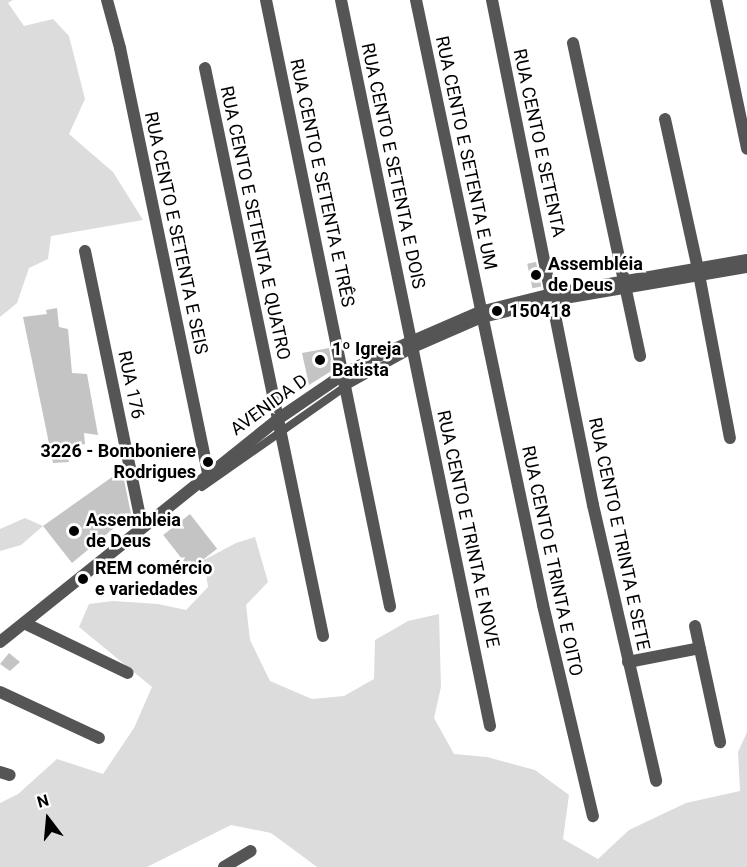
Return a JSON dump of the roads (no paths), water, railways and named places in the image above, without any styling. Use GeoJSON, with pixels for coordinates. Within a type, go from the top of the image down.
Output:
{"type":"FeatureCollection","features":[{"type":"Feature","properties":{"kind":"street","name":"RUA CENTO E SETENTA E SEIS"},"geometry":{"type":"LineString","coordinates":[[107,0],[120,48],[208,473]]}},
{"type":"Feature","properties":{"kind":"street","name":"RUA CENTO E SETENTA E TRÊS"},"geometry":{"type":"LineString","coordinates":[[266,0],[390,606]]}},
{"type":"Feature","properties":{"kind":"street","name":"RUA CENTO E SETENTA E DOIS"},"geometry":{"type":"LineString","coordinates":[[341,0],[412,344]]}},
{"type":"Feature","properties":{"kind":"street","name":"RUA CENTO E SETENTA E UM"},"geometry":{"type":"LineString","coordinates":[[416,0],[481,316]]}},
{"type":"Feature","properties":{"kind":"street","name":"RUA CENTO E SETENTA"},"geometry":{"type":"LineString","coordinates":[[492,0],[552,298]]}},
{"type":"Feature","properties":{"kind":"street"},"geometry":{"type":"LineString","coordinates":[[716,0],[747,149]]}},
{"type":"Feature","properties":{"kind":"street"},"geometry":{"type":"LineString","coordinates":[[573,43],[639,356]]}},
{"type":"Feature","properties":{"kind":"street","name":"RUA CENTO E SETENTA E QUATRO"},"geometry":{"type":"LineString","coordinates":[[205,68],[323,636]]}},
{"type":"Feature","properties":{"kind":"street"},"geometry":{"type":"LineString","coordinates":[[664,119],[699,273],[730,438]]}},
{"type":"Feature","properties":{"kind":"street","name":"RUA 176"},"geometry":{"type":"LineString","coordinates":[[85,251],[144,529]]}},
{"type":"Feature","properties":{"kind":"street","name":"AVENIDA D"},"geometry":{"type":"LineString","coordinates":[[699,273],[747,260]]}},
{"type":"Feature","properties":{"kind":"street","name":"AVENIDA D"},"geometry":{"type":"LineString","coordinates":[[144,529],[208,473],[345,380],[412,344],[481,316],[552,298],[699,273],[747,268]]}},
{"type":"Feature","properties":{"kind":"street","name":"RUA CENTO E TRINTA E SETE"},"geometry":{"type":"LineString","coordinates":[[552,298],[593,505],[656,781]]}},
{"type":"Feature","properties":{"kind":"street","name":"RUA CENTO E TRINTA E OITO"},"geometry":{"type":"LineString","coordinates":[[481,316],[567,714],[593,816]]}},
{"type":"Feature","properties":{"kind":"street","name":"RUA CENTO E TRINTA E NOVE"},"geometry":{"type":"LineString","coordinates":[[412,344],[490,726]]}},
{"type":"Feature","properties":{"kind":"street","name":"AVENIDA D"},"geometry":{"type":"LineString","coordinates":[[0,642],[279,425]]}},
{"type":"Feature","properties":{"kind":"street"},"geometry":{"type":"LineString","coordinates":[[24,623],[128,673]]}},
{"type":"Feature","properties":{"kind":"street"},"geometry":{"type":"LineString","coordinates":[[695,626],[720,742]]}},
{"type":"Feature","properties":{"kind":"street"},"geometry":{"type":"LineString","coordinates":[[628,662],[700,648]]}},
{"type":"Feature","properties":{"kind":"street"},"geometry":{"type":"LineString","coordinates":[[0,692],[99,738]]}},
{"type":"Feature","properties":{"kind":"street"},"geometry":{"type":"LineString","coordinates":[[224,867],[250,851]]}},
{"type":"Feature","properties":{"kind":"place","name":"Assembléia de Deus"},"geometry":{"type":"Point","coordinates":[536,275]}},
{"type":"Feature","properties":{"kind":"place","name":"150418"},"geometry":{"type":"Point","coordinates":[497,311]}},
{"type":"Feature","properties":{"kind":"place","name":"1º Igreja Batista"},"geometry":{"type":"Point","coordinates":[320,360]}},
{"type":"Feature","properties":{"kind":"place","name":"3226 - Bomboniere Rodrigues"},"geometry":{"type":"Point","coordinates":[208,462]}},
{"type":"Feature","properties":{"kind":"place","name":"Assembleia de Deus"},"geometry":{"type":"Point","coordinates":[74,531]}},
{"type":"Feature","properties":{"kind":"place","name":"REM comércio e variedades"},"geometry":{"type":"Point","coordinates":[83,579]}}]}
